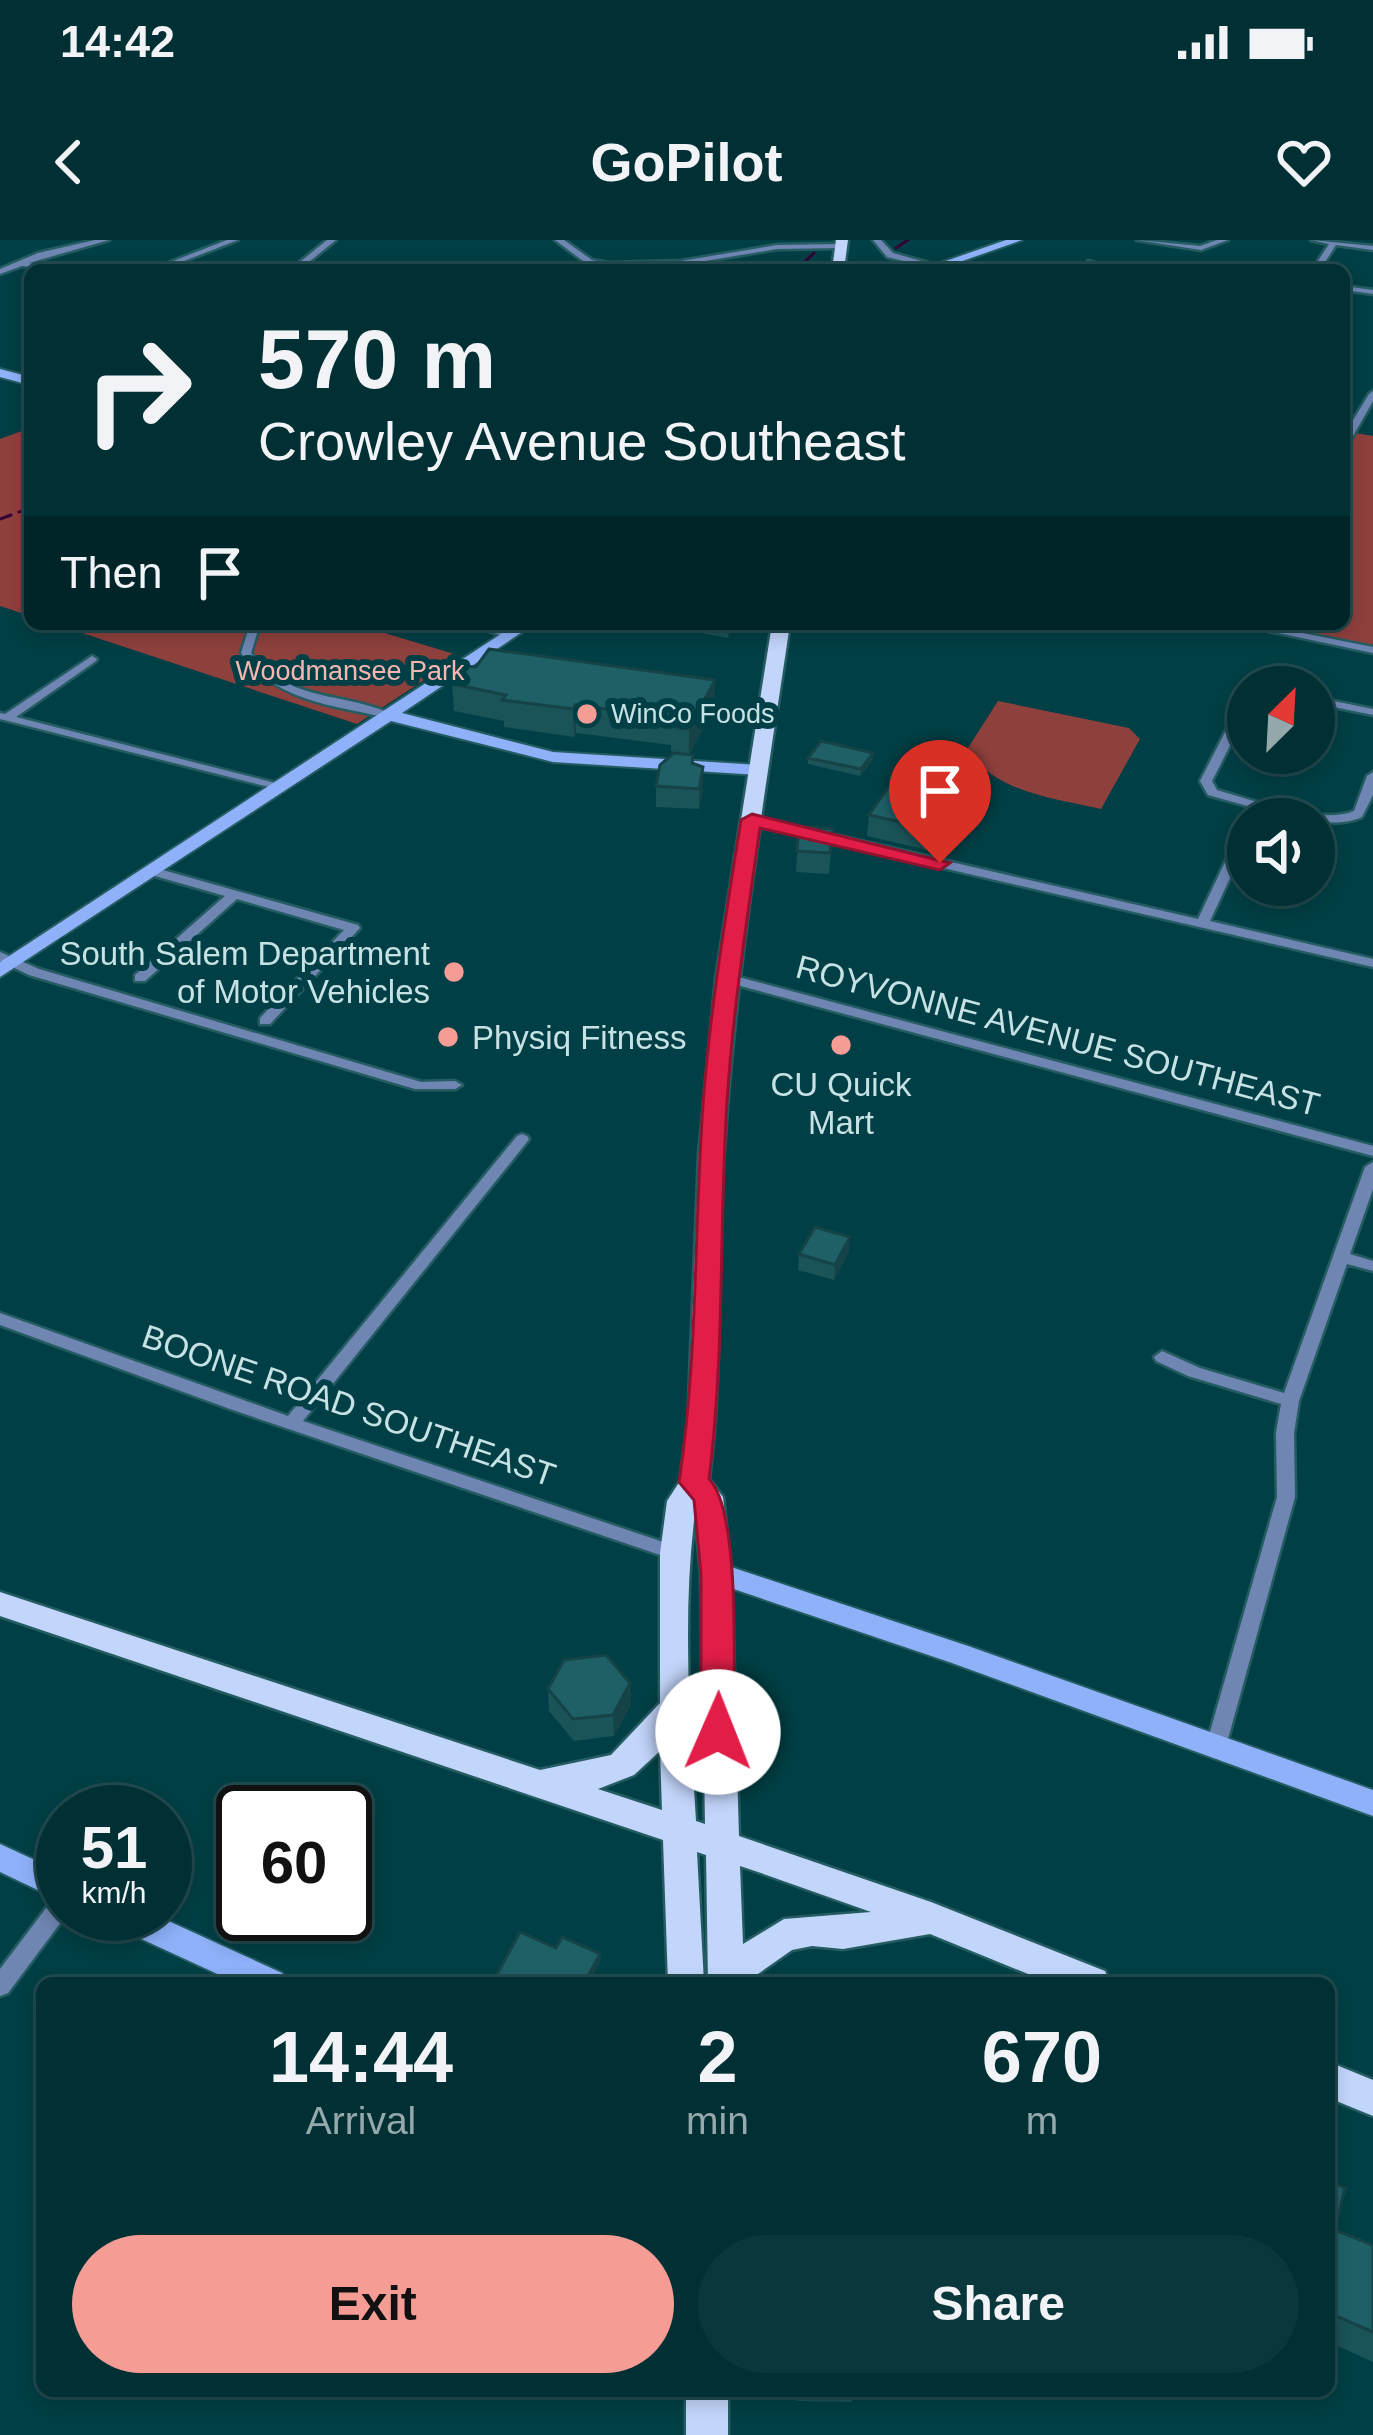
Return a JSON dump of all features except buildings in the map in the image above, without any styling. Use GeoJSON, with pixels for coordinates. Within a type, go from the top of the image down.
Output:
{"type":"FeatureCollection","features":[{"type":"Feature","properties":{"kind":"main road"},"geometry":{"type":"LineString","coordinates":[[948,264],[1017,240]]}},
{"type":"Feature","properties":{"kind":"main road"},"geometry":{"type":"LineString","coordinates":[[5,963],[152,872],[517,630]]}},
{"type":"Feature","properties":{"kind":"main road"},"geometry":{"type":"LineString","coordinates":[[686,1977],[675,1553],[682,1501],[694,1482],[702,1424],[711,1154],[728,978],[780,630]]}},
{"type":"Feature","properties":{"kind":"main road"},"geometry":{"type":"LineString","coordinates":[[388,715],[566,759],[759,770]]}},
{"type":"Feature","properties":{"kind":"main road"},"geometry":{"type":"LineString","coordinates":[[281,786],[318,774],[383,733],[436,730]]}},
{"type":"Feature","properties":{"kind":"main road"},"geometry":{"type":"LineString","coordinates":[[694,1482],[708,1497],[716,1574],[726,1977]]}},
{"type":"Feature","properties":{"kind":"main road"},"geometry":{"type":"LineString","coordinates":[[716,1574],[1373,1803]]}},
{"type":"Feature","properties":{"kind":"main road"},"geometry":{"type":"LineString","coordinates":[[0,1604],[931,1918],[1077,1977]]}},
{"type":"Feature","properties":{"kind":"main road"},"geometry":{"type":"LineString","coordinates":[[535,1784],[618,1771],[635,1761],[677,1706]]}},
{"type":"Feature","properties":{"kind":"main road"},"geometry":{"type":"LineString","coordinates":[[0,1857],[36,1875]]}},
{"type":"Feature","properties":{"kind":"main road"},"geometry":{"type":"LineString","coordinates":[[730,1977],[784,1935],[812,1930],[843,1933],[931,1918]]}},
{"type":"Feature","properties":{"kind":"main road"},"geometry":{"type":"LineString","coordinates":[[179,1941],[258,1977]]}},
{"type":"Feature","properties":{"kind":"main road"},"geometry":{"type":"LineString","coordinates":[[1335,2082],[1373,2098]]}},
{"type":"Feature","properties":{"kind":"main road"},"geometry":{"type":"LineString","coordinates":[[707,2397],[707,2435]]}},
{"type":"Feature","properties":{"kind":"street"},"geometry":{"type":"LineString","coordinates":[[0,272],[105,240]]}},
{"type":"Feature","properties":{"kind":"street"},"geometry":{"type":"LineString","coordinates":[[170,264],[234,240]]}},
{"type":"Feature","properties":{"kind":"street"},"geometry":{"type":"LineString","coordinates":[[302,264],[332,240]]}},
{"type":"Feature","properties":{"kind":"street"},"geometry":{"type":"LineString","coordinates":[[508,240],[549,240]]}},
{"type":"Feature","properties":{"kind":"street"},"geometry":{"type":"LineString","coordinates":[[559,240],[603,264]]}},
{"type":"Feature","properties":{"kind":"street"},"geometry":{"type":"LineString","coordinates":[[877,240],[890,255],[923,264]]}},
{"type":"Feature","properties":{"kind":"street"},"geometry":{"type":"LineString","coordinates":[[1141,240],[1201,248],[1224,240]]}},
{"type":"Feature","properties":{"kind":"street"},"geometry":{"type":"LineString","coordinates":[[1315,240],[1373,248]]}},
{"type":"Feature","properties":{"kind":"street"},"geometry":{"type":"LineString","coordinates":[[661,264],[842,243]]}},
{"type":"Feature","properties":{"kind":"street"},"geometry":{"type":"LineString","coordinates":[[19,263],[25,264]]}},
{"type":"Feature","properties":{"kind":"street"},"geometry":{"type":"LineString","coordinates":[[1350,434],[1373,394]]}},
{"type":"Feature","properties":{"kind":"street"},"geometry":{"type":"LineString","coordinates":[[1350,421],[1373,424]]}},
{"type":"Feature","properties":{"kind":"street"},"geometry":{"type":"LineString","coordinates":[[253,630],[247,655],[272,679],[304,694],[388,715]]}},
{"type":"Feature","properties":{"kind":"street"},"geometry":{"type":"LineString","coordinates":[[492,630],[509,635]]}},
{"type":"Feature","properties":{"kind":"street"},"geometry":{"type":"LineString","coordinates":[[1273,630],[1373,650]]}},
{"type":"Feature","properties":{"kind":"street"},"geometry":{"type":"LineString","coordinates":[[4,717],[92,659]]}},
{"type":"Feature","properties":{"kind":"street"},"geometry":{"type":"LineString","coordinates":[[1335,704],[1373,712]]}},
{"type":"Feature","properties":{"kind":"street"},"geometry":{"type":"LineString","coordinates":[[4,717],[281,786]]}},
{"type":"Feature","properties":{"kind":"street"},"geometry":{"type":"LineString","coordinates":[[1227,740],[1206,781],[1212,792],[1233,798]]}},
{"type":"Feature","properties":{"kind":"street"},"geometry":{"type":"LineString","coordinates":[[1335,820],[1358,813],[1373,776]]}},
{"type":"Feature","properties":{"kind":"street"},"geometry":{"type":"LineString","coordinates":[[752,820],[1373,964]]}},
{"type":"Feature","properties":{"kind":"street"},"geometry":{"type":"LineString","coordinates":[[1202,924],[1227,871]]}},
{"type":"Feature","properties":{"kind":"street"},"geometry":{"type":"LineString","coordinates":[[152,872],[353,928],[265,1021]]}},
{"type":"Feature","properties":{"kind":"street"},"geometry":{"type":"LineString","coordinates":[[140,978],[235,894]]}},
{"type":"Feature","properties":{"kind":"street"},"geometry":{"type":"LineString","coordinates":[[5,963],[420,1086],[455,1084]]}},
{"type":"Feature","properties":{"kind":"street","name":"ROYVONNE AVENUE SOUTHEAST"},"geometry":{"type":"LineString","coordinates":[[728,978],[1373,1151]]}},
{"type":"Feature","properties":{"kind":"street"},"geometry":{"type":"LineString","coordinates":[[291,1424],[522,1139]]}},
{"type":"Feature","properties":{"kind":"street"},"geometry":{"type":"LineString","coordinates":[[1216,1746],[1286,1498],[1285,1433],[1290,1401],[1373,1167]]}},
{"type":"Feature","properties":{"kind":"street"},"geometry":{"type":"LineString","coordinates":[[1341,1257],[1373,1266]]}},
{"type":"Feature","properties":{"kind":"street","name":"BOONE ROAD SOUTHEAST"},"geometry":{"type":"LineString","coordinates":[[0,1319],[291,1424],[675,1553]]}},
{"type":"Feature","properties":{"kind":"street"},"geometry":{"type":"LineString","coordinates":[[1162,1357],[1194,1372],[1290,1401]]}},
{"type":"Feature","properties":{"kind":"street"},"geometry":{"type":"LineString","coordinates":[[0,1987],[36,1938]]}},
{"type":"Feature","properties":{"kind":"green space"},"geometry":{"type":"Polygon","coordinates":[[[24,430],[24,614],[0,606],[0,439],[24,430]]]}},
{"type":"Feature","properties":{"kind":"green space"},"geometry":{"type":"Polygon","coordinates":[[[1350,432],[1373,436],[1373,647],[1289,630],[1350,630],[1350,432]]]}},
{"type":"Feature","properties":{"kind":"green space","name":"Woodmansee Park"},"geometry":{"type":"Polygon","coordinates":[[[73,630],[375,630],[461,656],[357,724],[73,630]]]}},
{"type":"Feature","properties":{"kind":"green space"},"geometry":{"type":"Polygon","coordinates":[[[998,701],[1129,728],[1140,739],[1101,809],[1010,785],[966,751],[998,701]]]}},
{"type":"Feature","properties":{"kind":"waterway"},"geometry":{"type":"LineString","coordinates":[[896,248],[908,240]]}},
{"type":"Feature","properties":{"kind":"waterway"},"geometry":{"type":"LineString","coordinates":[[802,264],[814,253]]}},
{"type":"Feature","properties":{"kind":"waterway"},"geometry":{"type":"LineString","coordinates":[[19,512],[24,510]]}},
{"type":"Feature","properties":{"kind":"waterway"},"geometry":{"type":"LineString","coordinates":[[0,519],[11,515]]}},
{"type":"Feature","properties":{"kind":"place","name":"WinCo Foods"},"geometry":{"type":"Point","coordinates":[587,714]}},
{"type":"Feature","properties":{"kind":"place","name":"South Salem Department of Motor Vehicles"},"geometry":{"type":"Point","coordinates":[454,972]}},
{"type":"Feature","properties":{"kind":"place","name":"Physiq Fitness"},"geometry":{"type":"Point","coordinates":[448,1037]}},
{"type":"Feature","properties":{"kind":"place","name":"CU Quick Mart"},"geometry":{"type":"Point","coordinates":[841,1045]}},
{"type":"Feature","properties":{"kind":"route"},"geometry":{"type":"LineString","coordinates":[[718,1732],[716,1574],[708,1497],[694,1482],[702,1424],[715,1103],[752,820],[940,863]]}}]}
